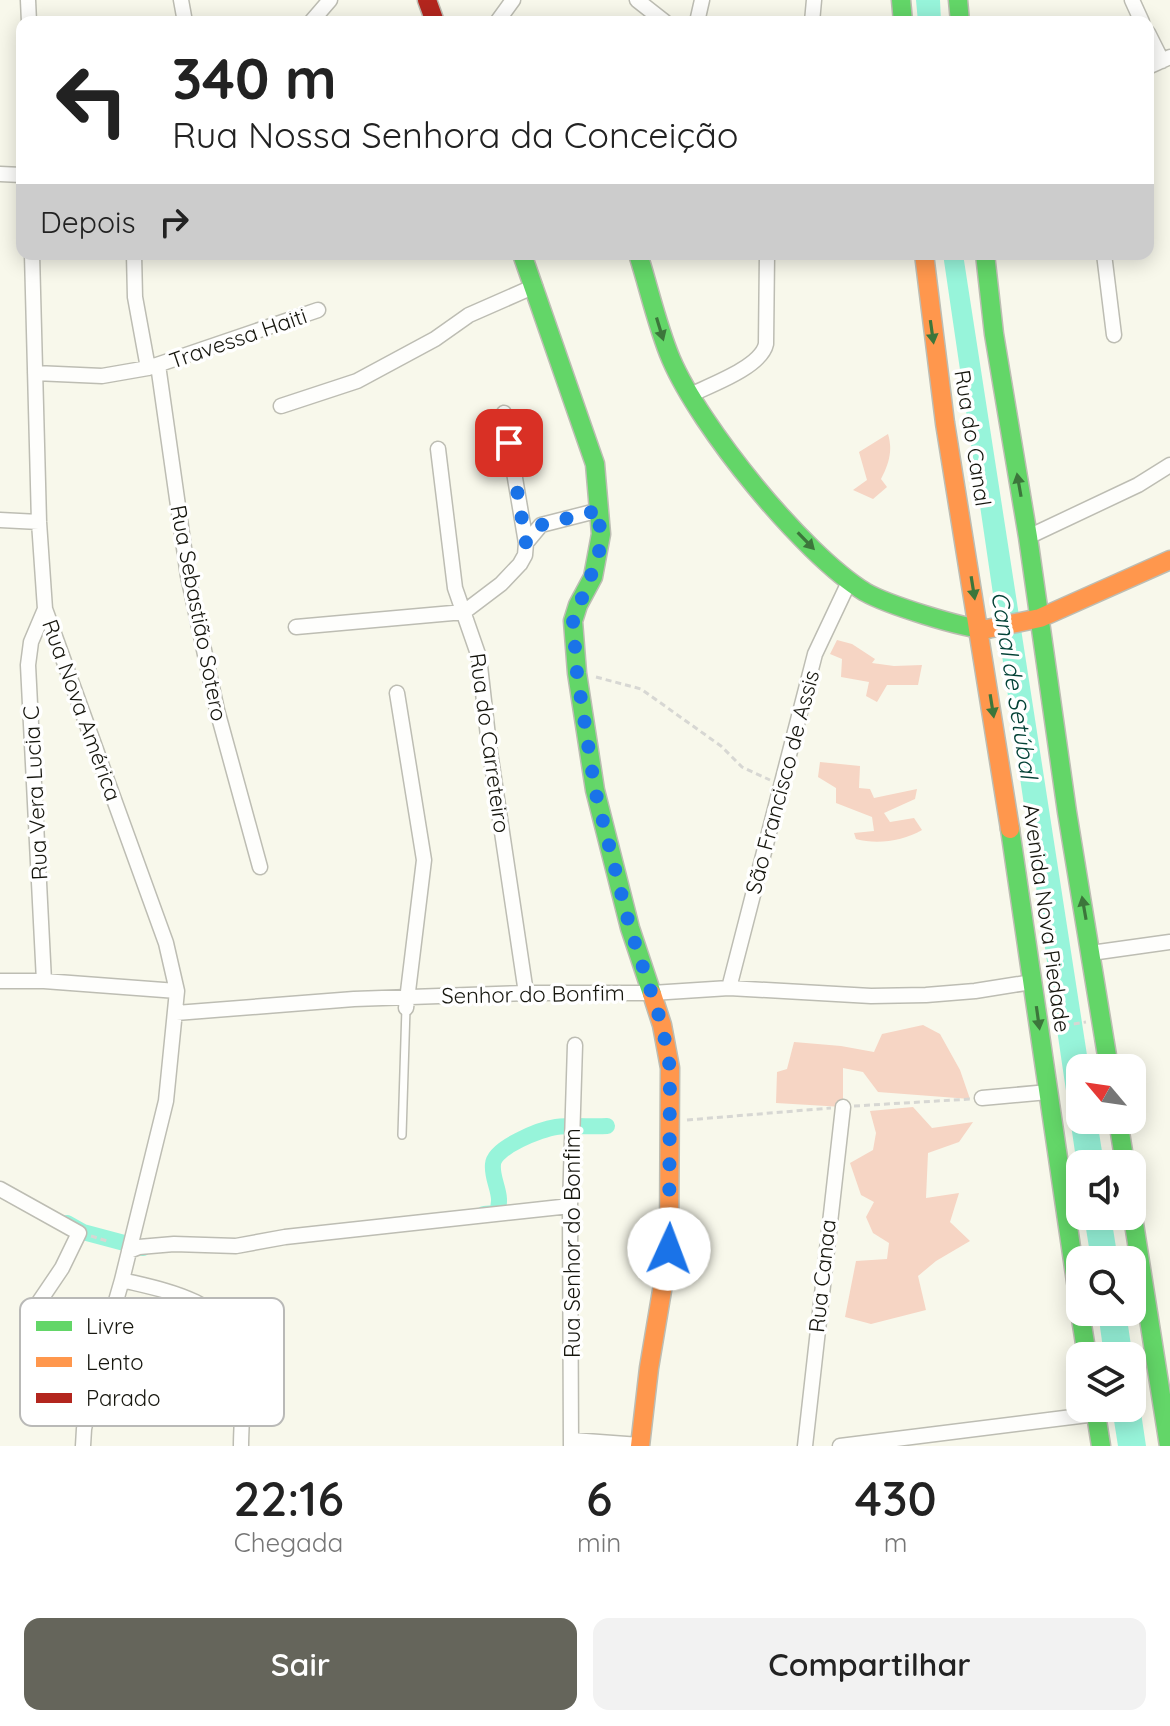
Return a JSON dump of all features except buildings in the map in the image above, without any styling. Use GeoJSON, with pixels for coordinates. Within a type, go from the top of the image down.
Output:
{"type":"FeatureCollection","features":[{"type":"Feature","properties":{"kind":"street"},"geometry":{"type":"LineString","coordinates":[[316,16],[330,0]]}},
{"type":"Feature","properties":{"kind":"street"},"geometry":{"type":"LineString","coordinates":[[637,0],[657,16]]}},
{"type":"Feature","properties":{"kind":"street","name":"Rua Nova América"},"geometry":{"type":"LineString","coordinates":[[32,260],[39,522],[45,609],[166,943],[177,991],[162,1123],[134,1227],[135,1249],[117,1298]]}},
{"type":"Feature","properties":{"kind":"street","name":"Rua Sebastião Sotero"},"geometry":{"type":"LineString","coordinates":[[134,260],[135,297],[172,450],[180,534],[188,576],[217,710],[260,867]]}},
{"type":"Feature","properties":{"kind":"street"},"geometry":{"type":"LineString","coordinates":[[524,260],[595,464],[600,510],[599,555],[573,621],[577,673],[595,790],[630,928],[662,1025],[670,1068],[669,1249],[647,1381],[640,1446]]}},
{"type":"Feature","properties":{"kind":"street"},"geometry":{"type":"LineString","coordinates":[[640,260],[665,342],[711,430],[767,499],[830,566],[867,593],[902,607],[987,629],[1032,620],[1170,560]]}},
{"type":"Feature","properties":{"kind":"street"},"geometry":{"type":"LineString","coordinates":[[690,395],[747,366],[763,354],[766,344],[767,260]]}},
{"type":"Feature","properties":{"kind":"street","name":"Rua do Canal"},"geometry":{"type":"LineString","coordinates":[[925,260],[948,436],[987,629]]}},
{"type":"Feature","properties":{"kind":"street","name":"Rua do Canal"},"geometry":{"type":"LineString","coordinates":[[986,260],[994,334],[1028,537],[1032,620]]}},
{"type":"Feature","properties":{"kind":"street"},"geometry":{"type":"LineString","coordinates":[[1105,260],[1114,335]]}},
{"type":"Feature","properties":{"kind":"street"},"geometry":{"type":"LineString","coordinates":[[281,406],[357,381],[435,339],[469,315],[535,286]]}},
{"type":"Feature","properties":{"kind":"street","name":"Travessa Haiti"},"geometry":{"type":"LineString","coordinates":[[153,366],[318,310]]}},
{"type":"Feature","properties":{"kind":"street"},"geometry":{"type":"LineString","coordinates":[[35,373],[102,376],[153,366]]}},
{"type":"Feature","properties":{"kind":"street"},"geometry":{"type":"LineString","coordinates":[[296,627],[464,612],[501,584],[520,564],[526,543],[504,413]]}},
{"type":"Feature","properties":{"kind":"street","name":"Rua do Carreteiro"},"geometry":{"type":"LineString","coordinates":[[438,449],[454,582],[479,657],[526,993]]}},
{"type":"Feature","properties":{"kind":"street"},"geometry":{"type":"LineString","coordinates":[[1028,537],[1138,485],[1170,465]]}},
{"type":"Feature","properties":{"kind":"street"},"geometry":{"type":"LineString","coordinates":[[526,543],[541,525],[600,510]]}},
{"type":"Feature","properties":{"kind":"street"},"geometry":{"type":"LineString","coordinates":[[0,520],[39,522]]}},
{"type":"Feature","properties":{"kind":"street","name":"São Francisco de Assis"},"geometry":{"type":"LineString","coordinates":[[729,988],[815,654],[849,582]]}},
{"type":"Feature","properties":{"kind":"street","name":"Rua Vera Lucia C"},"geometry":{"type":"LineString","coordinates":[[44,981],[28,665],[31,642],[45,609]]}},
{"type":"Feature","properties":{"kind":"street","name":"Avenida Nova Piedade"},"geometry":{"type":"LineString","coordinates":[[1032,620],[1107,1054]]}},
{"type":"Feature","properties":{"kind":"street","name":"Avenida Nova Piedade"},"geometry":{"type":"LineString","coordinates":[[987,629],[1032,982],[1071,1246]]}},
{"type":"Feature","properties":{"kind":"street"},"geometry":{"type":"LineString","coordinates":[[397,693],[424,860],[406,1002]]}},
{"type":"Feature","properties":{"kind":"street"},"geometry":{"type":"LineString","coordinates":[[1091,953],[1170,942]]}},
{"type":"Feature","properties":{"kind":"street"},"geometry":{"type":"LineString","coordinates":[[0,981],[44,981],[177,991]]}},
{"type":"Feature","properties":{"kind":"street","name":"Senhor do Bonfim"},"geometry":{"type":"LineString","coordinates":[[176,1013],[526,993],[652,993],[729,988],[871,996],[926,995],[1032,982]]}},
{"type":"Feature","properties":{"kind":"street","name":"Rua Senhor do Bonfim"},"geometry":{"type":"LineString","coordinates":[[575,1045],[570,1206],[572,1443],[640,1446]]}},
{"type":"Feature","properties":{"kind":"street"},"geometry":{"type":"LineString","coordinates":[[982,1098],[1048,1092]]}},
{"type":"Feature","properties":{"kind":"street","name":"Rua Canaa"},"geometry":{"type":"LineString","coordinates":[[805,1446],[843,1107]]}},
{"type":"Feature","properties":{"kind":"street"},"geometry":{"type":"LineString","coordinates":[[0,1189],[79,1233],[62,1268],[42,1298]]}},
{"type":"Feature","properties":{"kind":"street"},"geometry":{"type":"LineString","coordinates":[[135,1249],[174,1244],[236,1246],[285,1237],[570,1206]]}},
{"type":"Feature","properties":{"kind":"street"},"geometry":{"type":"LineString","coordinates":[[1135,1230],[1166,1397],[1169,1446]]}},
{"type":"Feature","properties":{"kind":"street"},"geometry":{"type":"LineString","coordinates":[[122,1280],[186,1298]]}},
{"type":"Feature","properties":{"kind":"street"},"geometry":{"type":"LineString","coordinates":[[840,1446],[924,1442],[1066,1416]]}},
{"type":"Feature","properties":{"kind":"street"},"geometry":{"type":"LineString","coordinates":[[1098,1422],[1101,1446]]}},
{"type":"Feature","properties":{"kind":"street","name":"Rua Nova América"},"geometry":{"type":"LineString","coordinates":[[83,1446],[85,1426]]}},
{"type":"Feature","properties":{"kind":"street"},"geometry":{"type":"LineString","coordinates":[[241,1426],[241,1446]]}},
{"type":"Feature","properties":{"kind":"lane"},"geometry":{"type":"LineString","coordinates":[[402,1135],[406,1002]]}},
{"type":"Feature","properties":{"kind":"path"},"geometry":{"type":"LineString","coordinates":[[577,673],[641,689],[721,746],[742,767],[780,785]]}},
{"type":"Feature","properties":{"kind":"path"},"geometry":{"type":"LineString","coordinates":[[1056,1026],[1085,1022]]}},
{"type":"Feature","properties":{"kind":"path"},"geometry":{"type":"LineString","coordinates":[[671,1121],[982,1098]]}},
{"type":"Feature","properties":{"kind":"shaded area"},"geometry":{"type":"Polygon","coordinates":[[[888,434],[889,457],[881,479],[887,487],[873,499],[853,490],[867,480],[859,452],[888,434]]]}},
{"type":"Feature","properties":{"kind":"shaded area"},"geometry":{"type":"Polygon","coordinates":[[[837,640],[852,644],[875,659],[872,663],[922,665],[918,685],[887,685],[877,702],[866,696],[869,682],[841,677],[842,659],[830,654],[837,640]]]}},
{"type":"Feature","properties":{"kind":"shaded area"},"geometry":{"type":"Polygon","coordinates":[[[820,762],[860,766],[859,788],[870,789],[874,798],[917,789],[915,799],[884,813],[890,822],[914,818],[922,830],[890,841],[856,839],[854,833],[874,831],[872,817],[836,803],[836,788],[818,777],[820,762]]]}},
{"type":"Feature","properties":{"kind":"shaded area"},"geometry":{"type":"Polygon","coordinates":[[[923,1025],[940,1034],[960,1070],[970,1099],[878,1092],[863,1072],[843,1068],[843,1107],[776,1103],[777,1072],[787,1069],[794,1042],[874,1052],[882,1034],[923,1025]]]}},
{"type":"Feature","properties":{"kind":"shaded area"},"geometry":{"type":"Polygon","coordinates":[[[913,1107],[932,1128],[973,1122],[959,1142],[928,1153],[926,1198],[959,1193],[950,1222],[970,1241],[918,1276],[926,1310],[871,1324],[845,1317],[856,1261],[887,1259],[889,1243],[873,1233],[866,1217],[874,1202],[861,1195],[850,1163],[873,1150],[876,1133],[870,1111],[913,1107]]]}},
{"type":"Feature","properties":{"kind":"water"},"geometry":{"type":"Polygon","coordinates":[[[916,0],[940,0],[941,16],[917,16],[916,0]]]}},
{"type":"Feature","properties":{"kind":"water","name":"Canal de Setúbal"},"geometry":{"type":"Polygon","coordinates":[[[944,260],[964,260],[1087,1054],[1066,1054],[1066,1091],[944,260]]]}},
{"type":"Feature","properties":{"kind":"water"},"geometry":{"type":"Polygon","coordinates":[[[1072,1134],[1099,1134],[1102,1150],[1075,1150],[1072,1134]]]}},
{"type":"Feature","properties":{"kind":"water"},"geometry":{"type":"Polygon","coordinates":[[[1086,1230],[1113,1230],[1116,1246],[1089,1246],[1086,1230]]]}},
{"type":"Feature","properties":{"kind":"water"},"geometry":{"type":"Polygon","coordinates":[[[1100,1326],[1128,1326],[1130,1342],[1102,1342],[1100,1326]]]}},
{"type":"Feature","properties":{"kind":"water"},"geometry":{"type":"Polygon","coordinates":[[[1114,1422],[1142,1422],[1146,1446],[1118,1446],[1114,1422]]]}},
{"type":"Feature","properties":{"kind":"waterway"},"geometry":{"type":"LineString","coordinates":[[484,1214],[496,1213],[498,1207],[493,1164],[501,1151],[549,1128],[607,1126]]}},
{"type":"Feature","properties":{"kind":"waterway"},"geometry":{"type":"LineString","coordinates":[[67,1223],[83,1232],[143,1248]]}},
{"type":"Feature","properties":{"kind":"traffic: fast"},"geometry":{"type":"LineString","coordinates":[[901,0],[902,16]]}},
{"type":"Feature","properties":{"kind":"traffic: fast"},"geometry":{"type":"LineString","coordinates":[[958,0],[959,16]]}},
{"type":"Feature","properties":{"kind":"traffic: fast"},"geometry":{"type":"LineString","coordinates":[[524,260],[595,464],[601,534],[593,577],[573,621],[577,673],[595,790],[630,928],[652,994]]}},
{"type":"Feature","properties":{"kind":"traffic: fast"},"geometry":{"type":"LineString","coordinates":[[640,260],[666,346],[685,387],[755,486],[812,549],[865,592],[925,615],[987,629]]}},
{"type":"Feature","properties":{"kind":"traffic: fast"},"geometry":{"type":"LineString","coordinates":[[986,260],[994,334],[1107,1054]]}},
{"type":"Feature","properties":{"kind":"traffic: fast"},"geometry":{"type":"LineString","coordinates":[[1010,829],[1071,1246]]}},
{"type":"Feature","properties":{"kind":"traffic: fast"},"geometry":{"type":"LineString","coordinates":[[1120,1134],[1123,1150]]}},
{"type":"Feature","properties":{"kind":"traffic: fast"},"geometry":{"type":"LineString","coordinates":[[1135,1230],[1169,1446]]}},
{"type":"Feature","properties":{"kind":"traffic: fast"},"geometry":{"type":"LineString","coordinates":[[1082,1326],[1085,1342]]}},
{"type":"Feature","properties":{"kind":"traffic: fast"},"geometry":{"type":"LineString","coordinates":[[1097,1422],[1101,1446]]}},
{"type":"Feature","properties":{"kind":"traffic: slow"},"geometry":{"type":"LineString","coordinates":[[925,260],[945,423],[1010,829]]}},
{"type":"Feature","properties":{"kind":"traffic: slow"},"geometry":{"type":"LineString","coordinates":[[987,629],[1040,618],[1170,560]]}},
{"type":"Feature","properties":{"kind":"traffic: slow"},"geometry":{"type":"LineString","coordinates":[[640,1446],[649,1368],[669,1249],[670,1068],[652,994]]}},
{"type":"Feature","properties":{"kind":"traffic: jam"},"geometry":{"type":"LineString","coordinates":[[427,0],[433,16]]}},
{"type":"Feature","properties":{"kind":"route"},"geometry":{"type":"LineString","coordinates":[[509,443],[526,543],[541,525],[600,510],[599,555],[593,577],[573,621],[577,673],[595,790],[630,928],[662,1025],[670,1068],[669,1249]]}}]}
